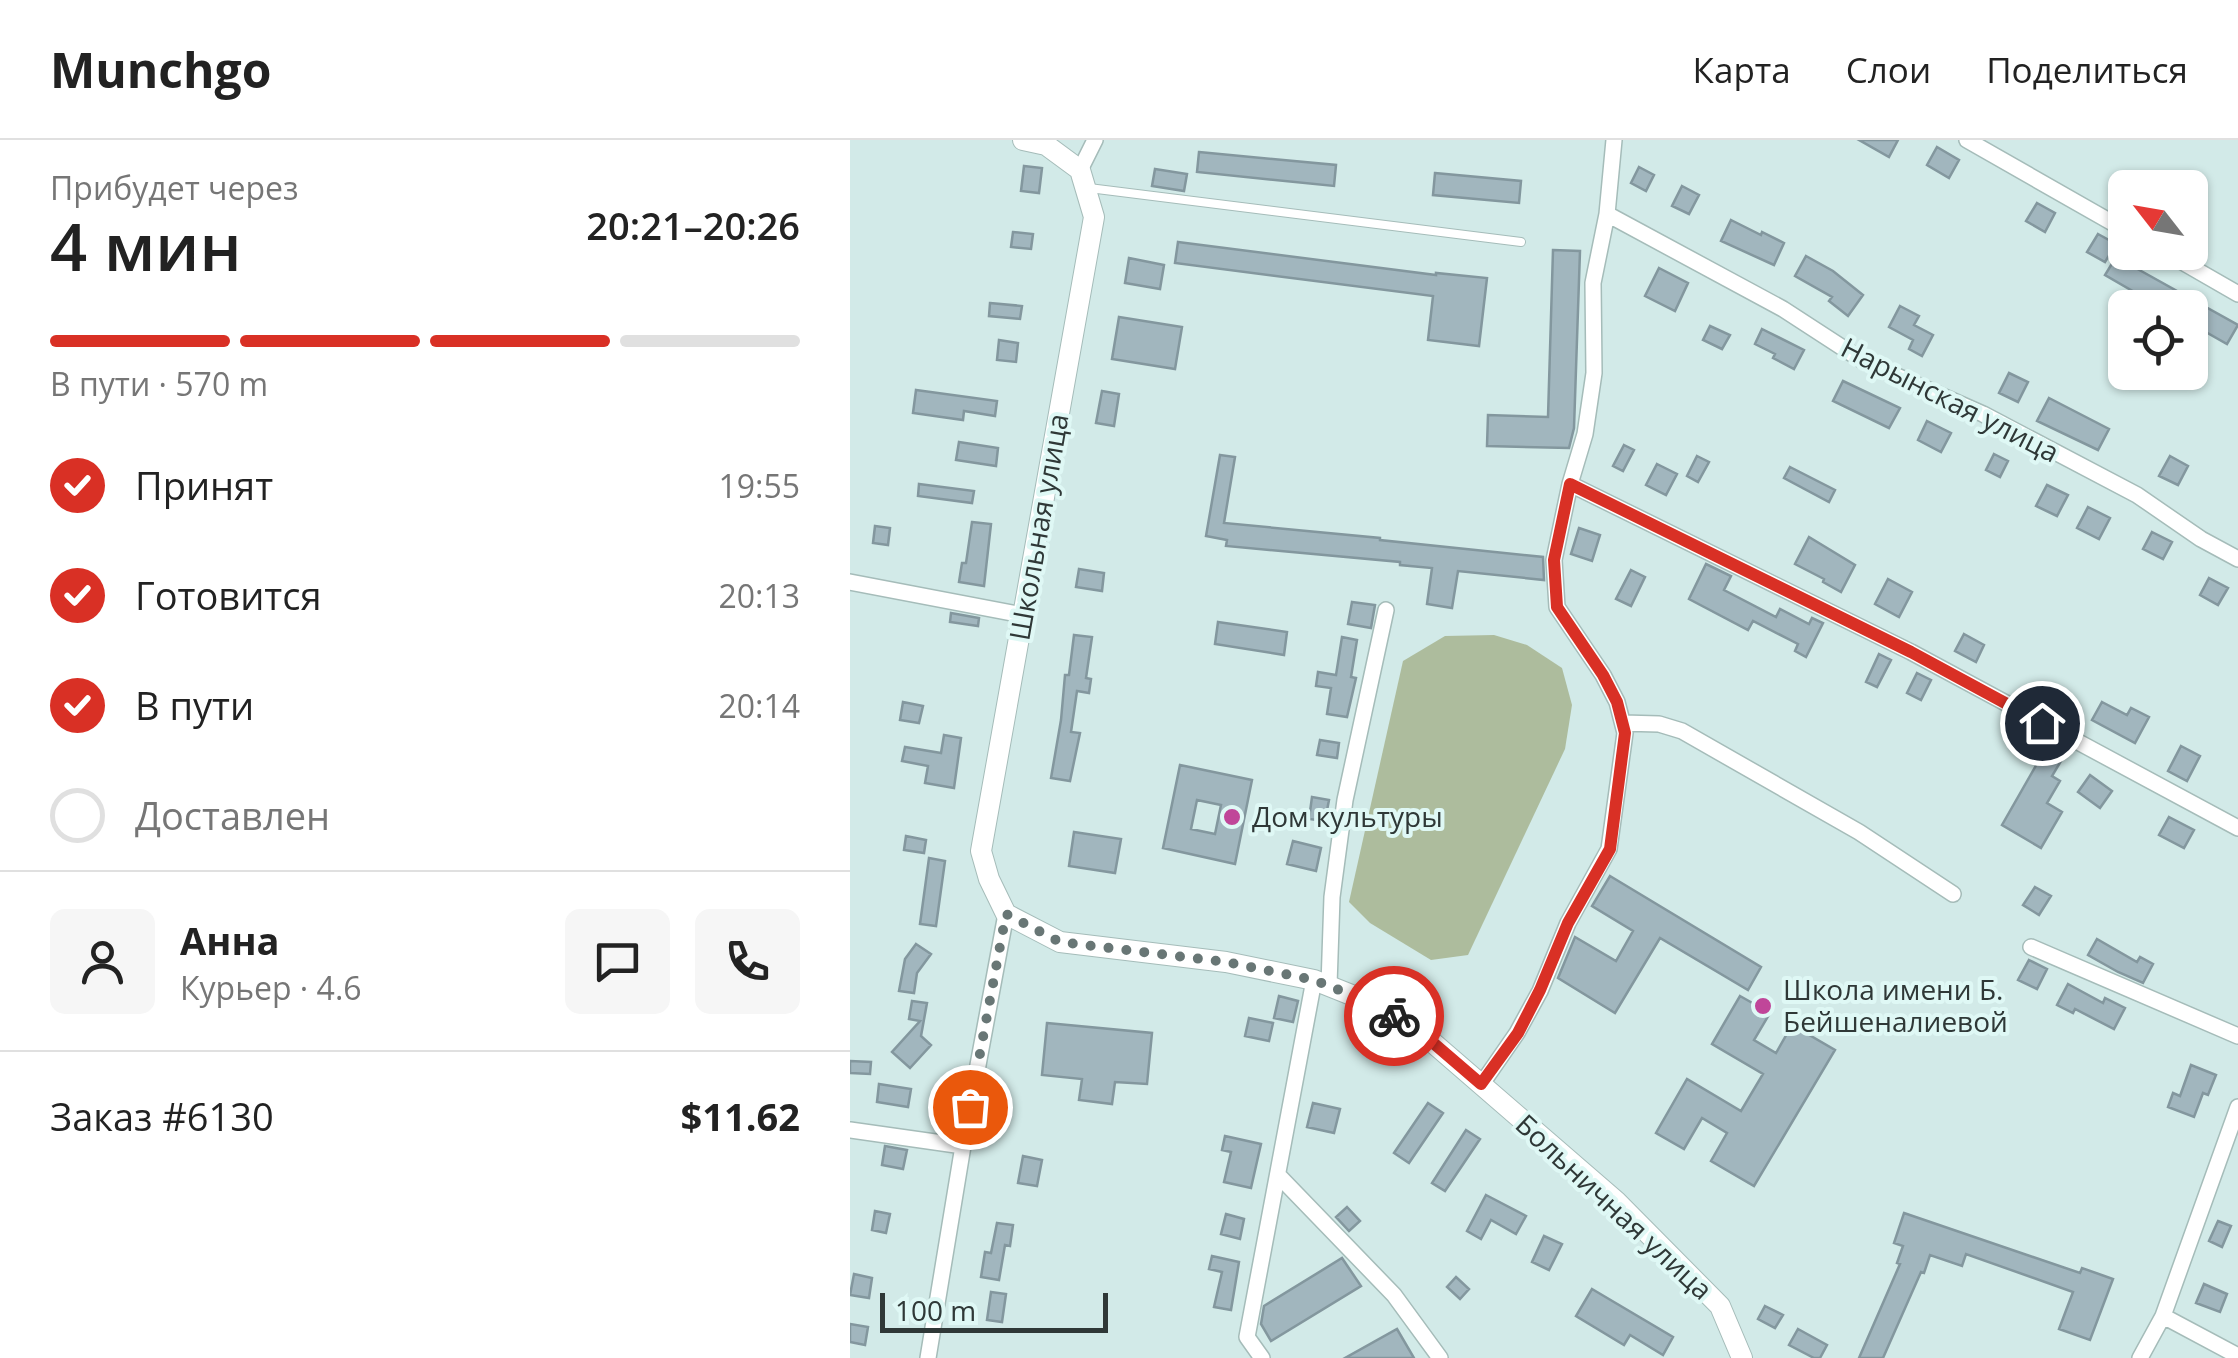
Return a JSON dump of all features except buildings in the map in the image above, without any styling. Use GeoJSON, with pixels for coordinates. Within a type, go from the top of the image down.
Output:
{"type":"FeatureCollection","features":[{"type":"Feature","properties":{"kind":"street"},"geometry":{"type":"LineString","coordinates":[[1024,140],[1046,145],[1083,178],[1095,140]]}},
{"type":"Feature","properties":{"kind":"street"},"geometry":{"type":"LineString","coordinates":[[1481,1084],[1518,1033],[1568,923],[1610,849],[1625,733],[1617,702],[1603,675],[1557,607],[1554,560],[1570,484],[1586,434],[1594,374],[1593,283],[1608,214],[1614,140]]}},
{"type":"Feature","properties":{"kind":"street"},"geometry":{"type":"LineString","coordinates":[[1967,140],[2108,220]]}},
{"type":"Feature","properties":{"kind":"street","name":"Школьная улица"},"geometry":{"type":"LineString","coordinates":[[1006,914],[981,851],[1094,217],[1083,178]]}},
{"type":"Feature","properties":{"kind":"street","name":"Нарынская улица"},"geometry":{"type":"LineString","coordinates":[[1608,214],[1783,308],[1863,361],[1983,414],[2136,495],[2238,558]]}},
{"type":"Feature","properties":{"kind":"street"},"geometry":{"type":"LineString","coordinates":[[2196,270],[2238,294]]}},
{"type":"Feature","properties":{"kind":"street"},"geometry":{"type":"LineString","coordinates":[[1570,484],[1911,652],[2238,828]]}},
{"type":"Feature","properties":{"kind":"street"},"geometry":{"type":"LineString","coordinates":[[850,582],[1023,615]]}},
{"type":"Feature","properties":{"kind":"street"},"geometry":{"type":"LineString","coordinates":[[1262,1358],[1247,1337],[1321,982],[1344,800],[1386,610]]}},
{"type":"Feature","properties":{"kind":"street"},"geometry":{"type":"LineString","coordinates":[[1622,723],[1659,724],[1682,731],[1859,832],[1953,894]]}},
{"type":"Feature","properties":{"kind":"street"},"geometry":{"type":"LineString","coordinates":[[928,1358],[1006,914]]}},
{"type":"Feature","properties":{"kind":"street","name":"Больничная улица"},"geometry":{"type":"LineString","coordinates":[[1006,914],[1060,942],[1226,962],[1321,982],[1379,1006],[1424,1035],[1616,1201],[1720,1306],[1742,1358]]}},
{"type":"Feature","properties":{"kind":"street"},"geometry":{"type":"LineString","coordinates":[[2031,947],[2238,1036]]}},
{"type":"Feature","properties":{"kind":"street"},"geometry":{"type":"LineString","coordinates":[[2140,1358],[2163,1316],[2238,1107]]}},
{"type":"Feature","properties":{"kind":"street"},"geometry":{"type":"LineString","coordinates":[[850,1130],[963,1146]]}},
{"type":"Feature","properties":{"kind":"street"},"geometry":{"type":"LineString","coordinates":[[1278,1175],[1394,1296],[1440,1358]]}},
{"type":"Feature","properties":{"kind":"street"},"geometry":{"type":"LineString","coordinates":[[2163,1316],[2238,1356]]}},
{"type":"Feature","properties":{"kind":"lane"},"geometry":{"type":"LineString","coordinates":[[1083,178],[1522,242]]}},
{"type":"Feature","properties":{"kind":"green space"},"geometry":{"type":"Polygon","coordinates":[[[1494,635],[1527,645],[1562,668],[1572,705],[1565,749],[1468,955],[1431,960],[1370,923],[1349,902],[1403,661],[1445,636],[1494,635]]]}},
{"type":"Feature","properties":{"kind":"way so far"},"geometry":{"type":"LineString","coordinates":[[970,1107],[1006,914],[1060,942],[1226,962],[1314,980],[1394,1016]]}},
{"type":"Feature","properties":{"kind":"place","name":"Дом культуры"},"geometry":{"type":"Point","coordinates":[1232,817]}},
{"type":"Feature","properties":{"kind":"place","name":"Школа имени Б. Бейшеналиевой"},"geometry":{"type":"Point","coordinates":[1763,1006]}},
{"type":"Feature","properties":{"kind":"route"},"geometry":{"type":"LineString","coordinates":[[1394,1016],[1424,1035],[1481,1084],[1518,1033],[1568,923],[1610,849],[1625,733],[1617,702],[1603,675],[1557,607],[1554,560],[1570,484],[1911,652],[2042,723]]}}]}
